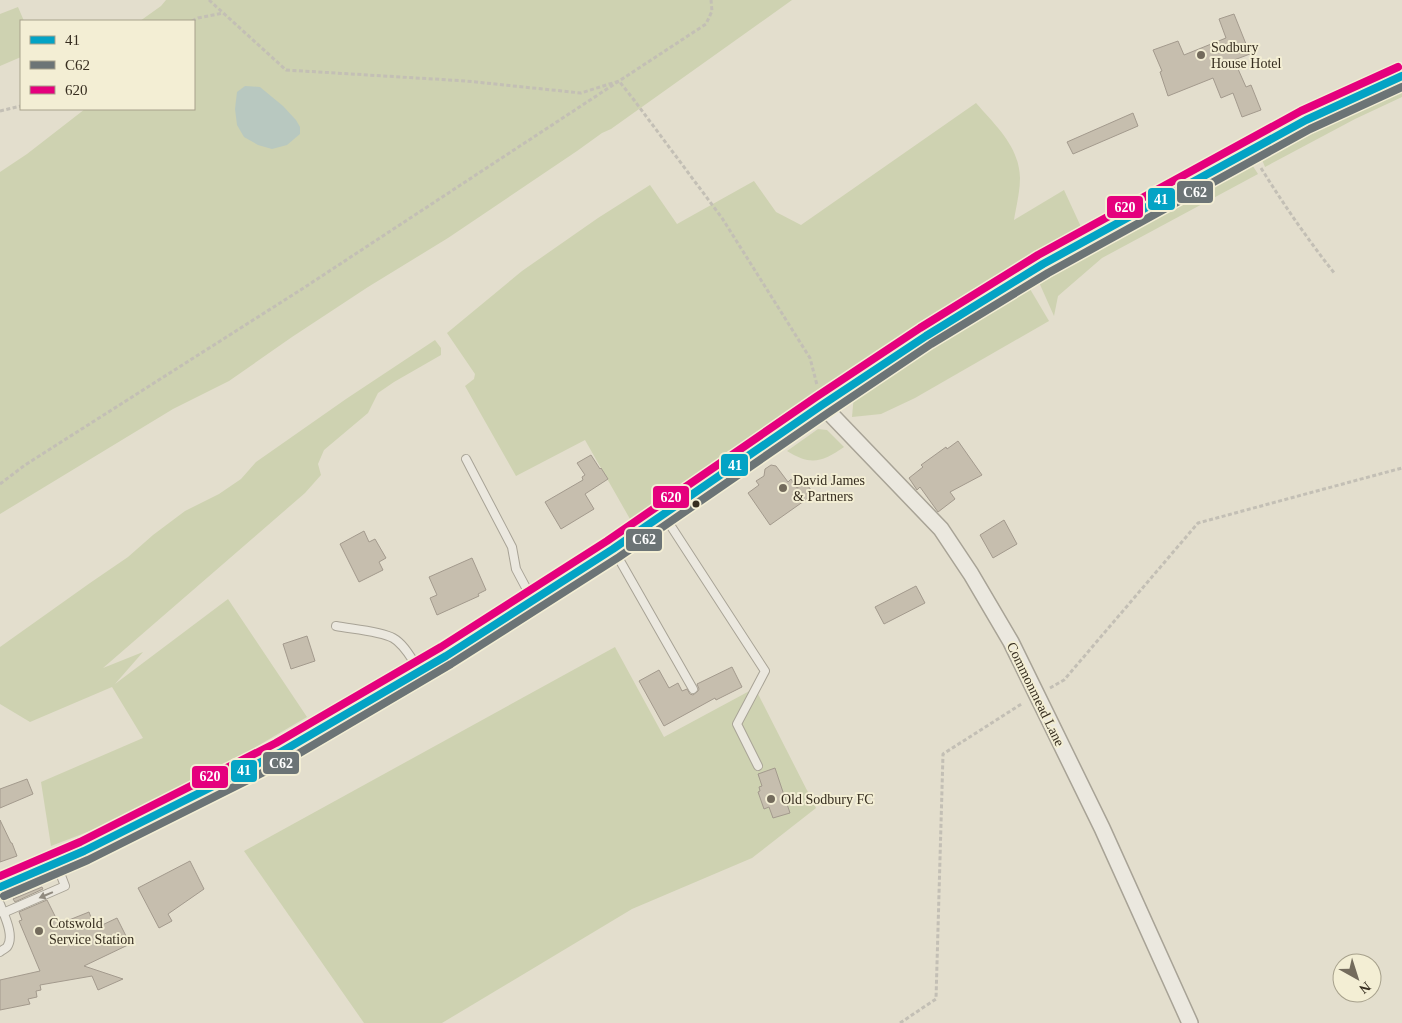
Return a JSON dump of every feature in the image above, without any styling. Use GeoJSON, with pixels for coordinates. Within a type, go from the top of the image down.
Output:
{"type":"FeatureCollection","features":[{"type":"Feature","properties":{"kind":"main road"},"geometry":{"type":"LineString","coordinates":[[0,887],[84,851],[281,752],[421,672],[613,549],[926,336],[1043,264],[1306,120],[1402,76]]}},
{"type":"Feature","properties":{"kind":"street","name":"Commonmead Lane"},"geometry":{"type":"LineString","coordinates":[[822,405],[941,529],[971,574],[1011,642],[1102,828],[1190,1023]]}},
{"type":"Feature","properties":{"kind":"lane"},"geometry":{"type":"LineString","coordinates":[[466,459],[512,547],[516,569],[533,601]]}},
{"type":"Feature","properties":{"kind":"lane"},"geometry":{"type":"LineString","coordinates":[[664,515],[765,670],[738,724],[758,766]]}},
{"type":"Feature","properties":{"kind":"lane"},"geometry":{"type":"LineString","coordinates":[[613,549],[693,689]]}},
{"type":"Feature","properties":{"kind":"lane"},"geometry":{"type":"LineString","coordinates":[[336,626],[393,638],[404,648],[421,672]]}},
{"type":"Feature","properties":{"kind":"lane"},"geometry":{"type":"LineString","coordinates":[[3,913],[65,886],[56,863]]}},
{"type":"Feature","properties":{"kind":"lane"},"geometry":{"type":"LineString","coordinates":[[0,904],[8,924],[10,936],[7,947],[0,952]]}},
{"type":"Feature","properties":{"kind":"path"},"geometry":{"type":"LineString","coordinates":[[209,0],[286,70],[466,80],[581,93],[619,81]]}},
{"type":"Feature","properties":{"kind":"path"},"geometry":{"type":"LineString","coordinates":[[0,484],[26,465],[302,289],[706,24],[712,11],[712,0]]}},
{"type":"Feature","properties":{"kind":"path"},"geometry":{"type":"LineString","coordinates":[[194,20],[223,13]]}},
{"type":"Feature","properties":{"kind":"path"},"geometry":{"type":"LineString","coordinates":[[619,81],[722,218],[810,358],[822,405]]}},
{"type":"Feature","properties":{"kind":"path"},"geometry":{"type":"LineString","coordinates":[[0,112],[20,106]]}},
{"type":"Feature","properties":{"kind":"path"},"geometry":{"type":"LineString","coordinates":[[1251,150],[1283,204],[1335,274]]}},
{"type":"Feature","properties":{"kind":"path"},"geometry":{"type":"LineString","coordinates":[[900,1023],[936,999],[943,754],[1036,695],[1064,680],[1198,523],[1402,468]]}},
{"type":"Feature","properties":{"kind":"green space"},"geometry":{"type":"Polygon","coordinates":[[[166,0],[792,0],[611,129],[602,133],[448,238],[292,337],[229,381],[173,409],[0,514],[0,172],[27,154],[84,110],[195,110],[195,20],[141,20],[161,6],[166,0]]]}},
{"type":"Feature","properties":{"kind":"green space"},"geometry":{"type":"Polygon","coordinates":[[[18,7],[24,20],[20,20],[20,57],[0,66],[0,14],[18,7]]]}},
{"type":"Feature","properties":{"kind":"green space"},"geometry":{"type":"Polygon","coordinates":[[[1402,86],[1402,97],[1355,119],[1265,167],[1260,155],[1402,86]]]}},
{"type":"Feature","properties":{"kind":"green space"},"geometry":{"type":"Polygon","coordinates":[[[976,103],[1005,137],[1016,156],[1020,178],[1014,220],[1064,190],[1082,229],[989,284],[668,500],[630,519],[585,440],[516,476],[465,386],[474,379],[475,374],[447,333],[522,271],[598,218],[650,185],[677,224],[754,181],[776,212],[801,225],[976,103]]]}},
{"type":"Feature","properties":{"kind":"green space"},"geometry":{"type":"Polygon","coordinates":[[[1249,160],[1258,174],[1102,258],[1058,296],[1054,316],[1038,280],[1249,160]]]}},
{"type":"Feature","properties":{"kind":"green space"},"geometry":{"type":"Polygon","coordinates":[[[1026,289],[1030,289],[1049,321],[915,398],[881,414],[852,417],[854,394],[1026,289]]]}},
{"type":"Feature","properties":{"kind":"green space"},"geometry":{"type":"Polygon","coordinates":[[[435,340],[441,348],[441,355],[378,393],[368,413],[324,450],[318,464],[321,475],[305,493],[103,668],[143,652],[115,684],[228,599],[307,717],[155,806],[51,846],[41,782],[143,738],[112,687],[30,722],[0,704],[0,647],[128,557],[185,511],[219,494],[241,479],[256,462],[435,340]]]}},
{"type":"Feature","properties":{"kind":"green space"},"geometry":{"type":"Polygon","coordinates":[[[818,429],[827,430],[844,447],[823,459],[816,460],[803,459],[787,451],[818,429]]]}},
{"type":"Feature","properties":{"kind":"green space"},"geometry":{"type":"Polygon","coordinates":[[[615,647],[664,737],[755,688],[816,808],[752,858],[632,909],[442,1023],[364,1023],[244,851],[615,647]]]}},
{"type":"Feature","properties":{"kind":"shaded area"},"geometry":{"type":"Polygon","coordinates":[[[245,86],[260,87],[283,106],[296,120],[300,127],[300,134],[287,145],[272,149],[258,145],[244,137],[237,125],[235,109],[237,92],[245,86]]]}},
{"type":"Feature","properties":{"kind":"building","name":"Sodbury House Hotel"},"geometry":{"type":"Polygon","coordinates":[[[1234,14],[1250,54],[1234,60],[1246,87],[1251,85],[1261,110],[1242,117],[1233,93],[1221,98],[1213,78],[1168,96],[1160,72],[1162,71],[1153,50],[1178,41],[1184,55],[1226,38],[1219,19],[1234,14]]]}},
{"type":"Feature","properties":{"kind":"building"},"geometry":{"type":"Polygon","coordinates":[[[1133,113],[1138,126],[1073,154],[1067,142],[1133,113]]]}},
{"type":"Feature","properties":{"kind":"building"},"geometry":{"type":"Polygon","coordinates":[[[958,441],[982,475],[950,492],[955,499],[938,512],[920,487],[917,490],[909,478],[923,467],[921,465],[958,441]]]}},
{"type":"Feature","properties":{"kind":"building"},"geometry":{"type":"Polygon","coordinates":[[[591,455],[608,479],[585,494],[594,509],[561,529],[545,502],[583,480],[582,477],[585,475],[577,463],[591,455]]]}},
{"type":"Feature","properties":{"kind":"building"},"geometry":{"type":"Polygon","coordinates":[[[771,465],[776,466],[788,482],[791,479],[797,488],[805,482],[814,494],[770,525],[748,493],[759,485],[756,481],[764,476],[765,469],[771,465]]]}},
{"type":"Feature","properties":{"kind":"building"},"geometry":{"type":"Polygon","coordinates":[[[1004,520],[1017,544],[993,558],[980,535],[1004,520]]]}},
{"type":"Feature","properties":{"kind":"building"},"geometry":{"type":"Polygon","coordinates":[[[364,531],[369,542],[375,539],[386,558],[379,562],[383,570],[359,582],[340,544],[364,531]]]}},
{"type":"Feature","properties":{"kind":"building"},"geometry":{"type":"Polygon","coordinates":[[[472,558],[486,590],[478,594],[479,596],[437,615],[430,598],[437,595],[429,577],[472,558]]]}},
{"type":"Feature","properties":{"kind":"building"},"geometry":{"type":"Polygon","coordinates":[[[916,586],[925,603],[884,624],[875,607],[916,586]]]}},
{"type":"Feature","properties":{"kind":"building"},"geometry":{"type":"Polygon","coordinates":[[[307,636],[315,661],[291,669],[283,644],[307,636]]]}},
{"type":"Feature","properties":{"kind":"building"},"geometry":{"type":"Polygon","coordinates":[[[732,667],[742,687],[716,700],[715,698],[664,726],[639,681],[659,670],[669,688],[678,683],[682,691],[687,689],[693,695],[699,689],[697,684],[732,667]]]}},
{"type":"Feature","properties":{"kind":"building","name":"Old Sodbury FC"},"geometry":{"type":"Polygon","coordinates":[[[775,768],[790,813],[773,818],[769,807],[764,809],[758,792],[760,791],[759,787],[762,786],[758,774],[775,768]]]}},
{"type":"Feature","properties":{"kind":"building"},"geometry":{"type":"Polygon","coordinates":[[[27,779],[33,794],[0,808],[0,789],[27,779]]]}},
{"type":"Feature","properties":{"kind":"building"},"geometry":{"type":"Polygon","coordinates":[[[0,820],[17,856],[0,862],[0,820]]]}},
{"type":"Feature","properties":{"kind":"building"},"geometry":{"type":"Polygon","coordinates":[[[190,861],[204,889],[168,914],[172,921],[159,928],[138,888],[190,861]]]}},
{"type":"Feature","properties":{"kind":"building"},"geometry":{"type":"Polygon","coordinates":[[[42,887],[43,889],[15,902],[13,899],[42,887]]]}},
{"type":"Feature","properties":{"kind":"building"},"geometry":{"type":"Polygon","coordinates":[[[47,900],[59,924],[89,912],[92,920],[95,919],[98,927],[117,918],[130,944],[84,966],[123,979],[98,990],[92,976],[40,985],[41,990],[36,991],[37,997],[28,999],[30,1004],[0,1010],[0,980],[40,971],[19,921],[22,920],[19,912],[47,900]]]}},
{"type":"Feature","properties":{"kind":"transit line","name":"620"},"geometry":{"type":"LineString","coordinates":[[0,876],[80,842],[276,743],[441,647],[607,541],[816,397],[920,328],[1038,255],[1301,111],[1398,67]]}},
{"type":"Feature","properties":{"kind":"transit line","name":"41"},"geometry":{"type":"LineString","coordinates":[[0,887],[84,851],[281,752],[446,656],[613,549],[926,336],[1043,264],[1306,120],[1402,76]]}},
{"type":"Feature","properties":{"kind":"transit line","name":"C62"},"geometry":{"type":"LineString","coordinates":[[4,896],[88,860],[286,761],[451,664],[619,557],[931,344],[1048,273],[1310,129],[1402,87]]}},
{"type":"Feature","properties":{"kind":"place","name":"Sodbury House Hotel"},"geometry":{"type":"Point","coordinates":[1201,55]}},
{"type":"Feature","properties":{"kind":"place","name":"David James & Partners"},"geometry":{"type":"Point","coordinates":[783,488]}},
{"type":"Feature","properties":{"kind":"place","name":"Old Sodbury FC"},"geometry":{"type":"Point","coordinates":[771,799]}},
{"type":"Feature","properties":{"kind":"place","name":"Cotswold Service Station"},"geometry":{"type":"Point","coordinates":[39,931]}}]}
